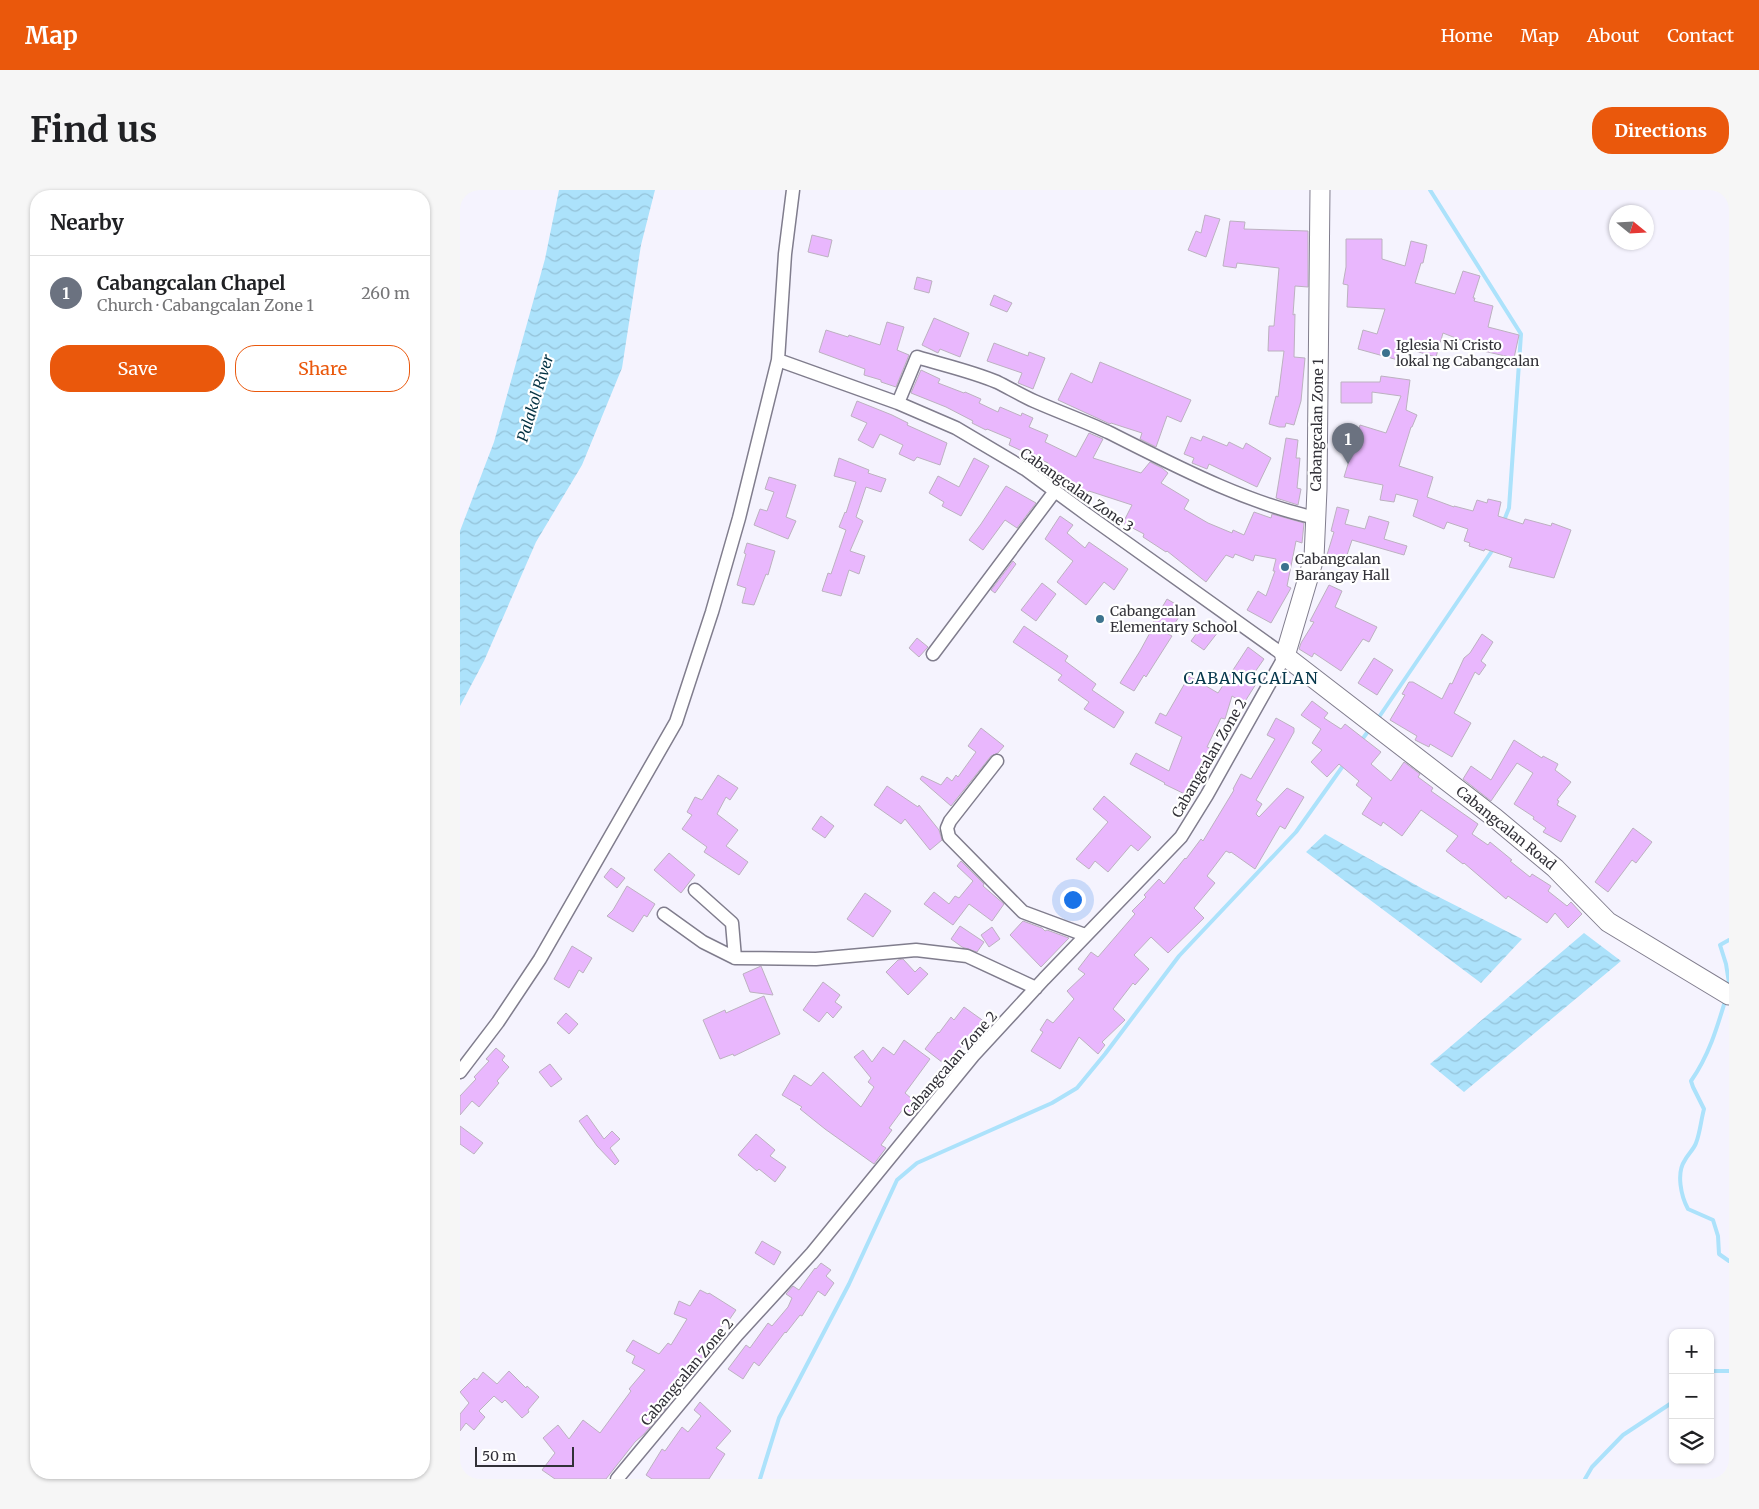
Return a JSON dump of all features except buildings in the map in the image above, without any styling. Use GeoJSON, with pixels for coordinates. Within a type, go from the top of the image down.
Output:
{"type":"FeatureCollection","features":[{"type":"Feature","properties":{"kind":"street"},"geometry":{"type":"LineString","coordinates":[[460,1072],[498,1022],[540,959],[676,722],[712,612],[736,528],[778,360],[785,254],[793,190]]}},
{"type":"Feature","properties":{"kind":"street","name":"Cabangcalan Zone 1"},"geometry":{"type":"LineString","coordinates":[[1285,656],[1314,558],[1320,190]]}},
{"type":"Feature","properties":{"kind":"street"},"geometry":{"type":"LineString","coordinates":[[898,403],[917,357],[996,382],[1238,493],[1316,518]]}},
{"type":"Feature","properties":{"kind":"street","name":"Cabangcalan Zone 3"},"geometry":{"type":"LineString","coordinates":[[778,360],[898,403],[956,428],[1025,469],[1285,656]]}},
{"type":"Feature","properties":{"kind":"street"},"geometry":{"type":"LineString","coordinates":[[933,654],[1055,491]]}},
{"type":"Feature","properties":{"kind":"street","name":"Cabangcalan Zone 2"},"geometry":{"type":"LineString","coordinates":[[617,1479],[737,1335],[812,1253],[973,1056],[1085,935],[1181,836],[1207,795],[1285,656]]}},
{"type":"Feature","properties":{"kind":"street","name":"Cabangcalan Road"},"geometry":{"type":"LineString","coordinates":[[1285,656],[1525,843],[1555,868],[1608,922],[1724,992]]}},
{"type":"Feature","properties":{"kind":"street"},"geometry":{"type":"LineString","coordinates":[[998,761],[950,821],[947,828],[949,837],[1023,912],[1085,935]]}},
{"type":"Feature","properties":{"kind":"street"},"geometry":{"type":"LineString","coordinates":[[694,890],[732,923],[735,958]]}},
{"type":"Feature","properties":{"kind":"street"},"geometry":{"type":"LineString","coordinates":[[664,914],[703,942],[735,958],[816,959],[916,950],[967,956],[1036,988]]}},
{"type":"Feature","properties":{"kind":"water","name":"Palakol River"},"geometry":{"type":"Polygon","coordinates":[[[559,190],[655,190],[641,245],[622,368],[582,465],[536,542],[484,661],[460,706],[460,531],[494,442],[545,259],[559,190]]]}},
{"type":"Feature","properties":{"kind":"water"},"geometry":{"type":"Polygon","coordinates":[[[1325,834],[1423,889],[1522,939],[1481,983],[1306,852],[1325,834]]]}},
{"type":"Feature","properties":{"kind":"water"},"geometry":{"type":"Polygon","coordinates":[[[1584,933],[1621,961],[1464,1092],[1430,1064],[1584,933]]]}},
{"type":"Feature","properties":{"kind":"waterway"},"geometry":{"type":"LineString","coordinates":[[1430,190],[1521,334],[1509,508],[1503,523]]}},
{"type":"Feature","properties":{"kind":"waterway"},"geometry":{"type":"LineString","coordinates":[[1377,720],[1494,548]]}},
{"type":"Feature","properties":{"kind":"waterway"},"geometry":{"type":"LineString","coordinates":[[1361,741],[1369,730]]}},
{"type":"Feature","properties":{"kind":"waterway"},"geometry":{"type":"LineString","coordinates":[[760,1479],[779,1418],[849,1284],[897,1180],[917,1163],[1052,1103],[1077,1088],[1179,956],[1296,832],[1345,763]]}},
{"type":"Feature","properties":{"kind":"waterway"},"geometry":{"type":"LineString","coordinates":[[1729,940],[1720,945],[1729,983]]}},
{"type":"Feature","properties":{"kind":"waterway"},"geometry":{"type":"LineString","coordinates":[[1726,998],[1708,1051],[1691,1081],[1704,1109],[1697,1139],[1682,1165],[1680,1178],[1683,1198],[1688,1209],[1713,1220],[1718,1236],[1719,1254],[1729,1261]]}},
{"type":"Feature","properties":{"kind":"waterway"},"geometry":{"type":"LineString","coordinates":[[1714,1371],[1729,1371]]}},
{"type":"Feature","properties":{"kind":"waterway"},"geometry":{"type":"LineString","coordinates":[[1585,1479],[1592,1467],[1623,1435],[1669,1405]]}},
{"type":"Feature","properties":{"kind":"place","name":"Iglesia Ni Cristo lokal ng Cabangcalan"},"geometry":{"type":"Point","coordinates":[1386,353]}},
{"type":"Feature","properties":{"kind":"place","name":"Cabangcalan Chapel"},"geometry":{"type":"Point","coordinates":[1348,464]}},
{"type":"Feature","properties":{"kind":"place","name":"Cabangcalan Barangay Hall"},"geometry":{"type":"Point","coordinates":[1285,567]}},
{"type":"Feature","properties":{"kind":"place","name":"Cabangcalan Elementary School"},"geometry":{"type":"Point","coordinates":[1100,619]}},
{"type":"Feature","properties":{"kind":"district","name":"CABANGCALAN"},"geometry":{"type":"Point","coordinates":[1251,678]}}]}
